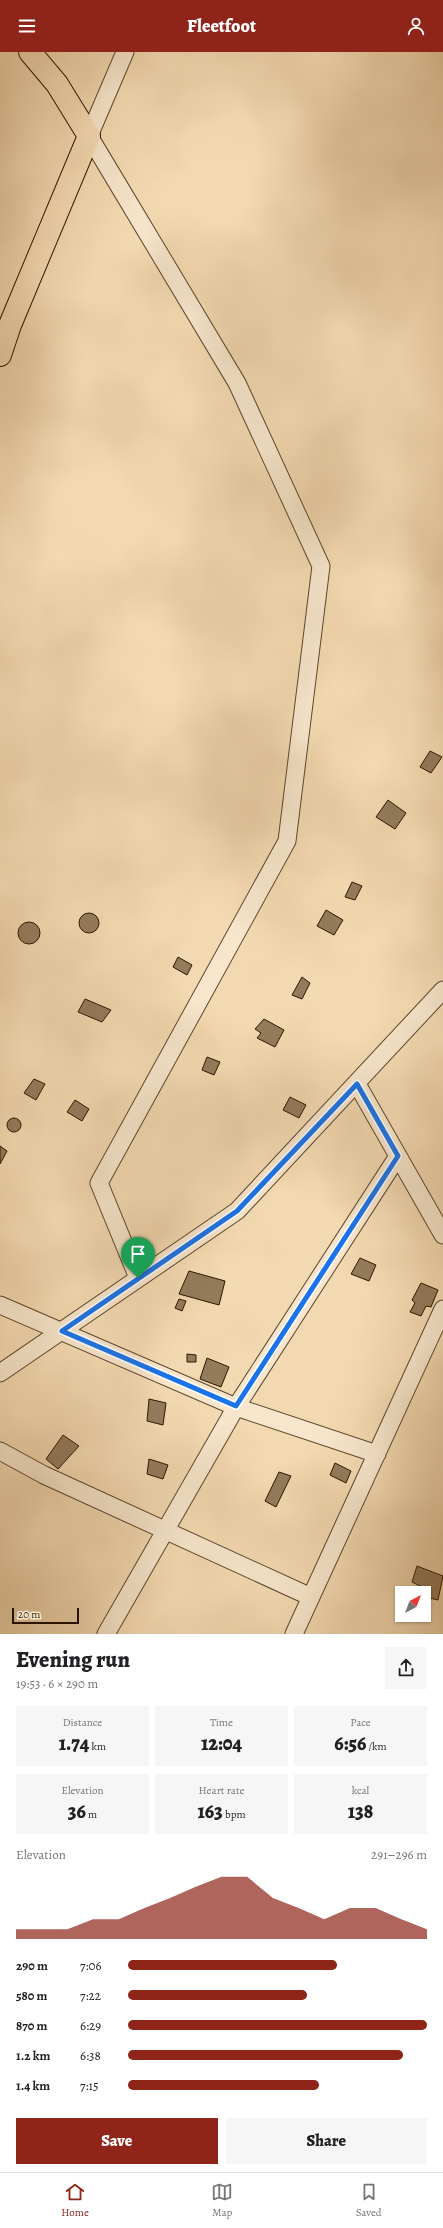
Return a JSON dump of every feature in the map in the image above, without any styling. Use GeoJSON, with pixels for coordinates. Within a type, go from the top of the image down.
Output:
{"type":"FeatureCollection","features":[{"type":"Feature","properties":{"kind":"main road"},"geometry":{"type":"LineString","coordinates":[[0,355],[10,325],[90,136],[57,84],[30,52]]}},
{"type":"Feature","properties":{"kind":"street"},"geometry":{"type":"LineString","coordinates":[[126,52],[90,136],[237,383],[321,566],[287,842],[100,1183],[138,1278]]}},
{"type":"Feature","properties":{"kind":"street"},"geometry":{"type":"LineString","coordinates":[[0,1374],[237,1211],[443,990]]}},
{"type":"Feature","properties":{"kind":"street"},"geometry":{"type":"LineString","coordinates":[[357,1084],[443,1235]]}},
{"type":"Feature","properties":{"kind":"street"},"geometry":{"type":"LineString","coordinates":[[106,1634],[236,1406],[398,1156]]}},
{"type":"Feature","properties":{"kind":"street"},"geometry":{"type":"LineString","coordinates":[[0,1305],[236,1406],[377,1454]]}},
{"type":"Feature","properties":{"kind":"street"},"geometry":{"type":"LineString","coordinates":[[294,1634],[443,1309]]}},
{"type":"Feature","properties":{"kind":"street"},"geometry":{"type":"LineString","coordinates":[[0,1451],[44,1475],[311,1597]]}},
{"type":"Feature","properties":{"kind":"building"},"geometry":{"type":"Polygon","coordinates":[[[430,751],[442,757],[431,773],[420,767],[430,751]]]}},
{"type":"Feature","properties":{"kind":"building"},"geometry":{"type":"Polygon","coordinates":[[[388,800],[406,813],[395,829],[376,817],[388,800]]]}},
{"type":"Feature","properties":{"kind":"building"},"geometry":{"type":"Polygon","coordinates":[[[352,882],[362,886],[355,900],[345,897],[352,882]]]}},
{"type":"Feature","properties":{"kind":"building"},"geometry":{"type":"Polygon","coordinates":[[[326,910],[343,920],[334,935],[317,926],[326,910]]]}},
{"type":"Feature","properties":{"kind":"building"},"geometry":{"type":"Polygon","coordinates":[[[89,913],[96,916],[99,923],[96,930],[89,933],[82,930],[79,923],[82,916],[89,913]]]}},
{"type":"Feature","properties":{"kind":"building"},"geometry":{"type":"Polygon","coordinates":[[[29,922],[33,923],[39,929],[39,937],[33,943],[29,944],[25,943],[19,937],[18,933],[19,929],[25,923],[29,922]]]}},
{"type":"Feature","properties":{"kind":"building"},"geometry":{"type":"Polygon","coordinates":[[[178,957],[192,965],[187,975],[173,967],[178,957]]]}},
{"type":"Feature","properties":{"kind":"building"},"geometry":{"type":"Polygon","coordinates":[[[302,977],[310,983],[302,999],[292,995],[302,977]]]}},
{"type":"Feature","properties":{"kind":"building"},"geometry":{"type":"Polygon","coordinates":[[[85,999],[111,1010],[102,1022],[78,1012],[85,999]]]}},
{"type":"Feature","properties":{"kind":"building"},"geometry":{"type":"Polygon","coordinates":[[[264,1019],[284,1030],[275,1047],[257,1038],[261,1033],[255,1029],[264,1019]]]}},
{"type":"Feature","properties":{"kind":"building"},"geometry":{"type":"Polygon","coordinates":[[[207,1057],[220,1062],[214,1075],[202,1070],[207,1057]]]}},
{"type":"Feature","properties":{"kind":"building"},"geometry":{"type":"Polygon","coordinates":[[[34,1079],[45,1084],[36,1100],[24,1093],[34,1079]]]}},
{"type":"Feature","properties":{"kind":"building"},"geometry":{"type":"Polygon","coordinates":[[[290,1097],[306,1105],[299,1118],[283,1110],[290,1097]]]}},
{"type":"Feature","properties":{"kind":"building"},"geometry":{"type":"Polygon","coordinates":[[[75,1100],[89,1109],[82,1121],[67,1112],[75,1100]]]}},
{"type":"Feature","properties":{"kind":"building"},"geometry":{"type":"Polygon","coordinates":[[[14,1118],[19,1120],[21,1125],[19,1130],[14,1132],[9,1130],[7,1125],[9,1120],[14,1118]]]}},
{"type":"Feature","properties":{"kind":"building"},"geometry":{"type":"Polygon","coordinates":[[[0,1146],[7,1151],[0,1164],[0,1146]]]}},
{"type":"Feature","properties":{"kind":"building"},"geometry":{"type":"Polygon","coordinates":[[[360,1258],[376,1265],[369,1281],[351,1274],[360,1258]]]}},
{"type":"Feature","properties":{"kind":"building"},"geometry":{"type":"Polygon","coordinates":[[[189,1271],[225,1281],[219,1305],[179,1294],[189,1271]]]}},
{"type":"Feature","properties":{"kind":"building"},"geometry":{"type":"Polygon","coordinates":[[[421,1283],[438,1290],[431,1307],[426,1306],[421,1316],[410,1312],[415,1303],[412,1300],[421,1283]]]}},
{"type":"Feature","properties":{"kind":"building"},"geometry":{"type":"Polygon","coordinates":[[[179,1299],[186,1301],[182,1311],[175,1308],[179,1299]]]}},
{"type":"Feature","properties":{"kind":"building"},"geometry":{"type":"Polygon","coordinates":[[[187,1354],[196,1355],[196,1362],[187,1362],[187,1354]]]}},
{"type":"Feature","properties":{"kind":"building"},"geometry":{"type":"Polygon","coordinates":[[[207,1358],[229,1367],[221,1387],[200,1379],[207,1358]]]}},
{"type":"Feature","properties":{"kind":"building"},"geometry":{"type":"Polygon","coordinates":[[[149,1399],[166,1403],[163,1425],[147,1421],[149,1399]]]}},
{"type":"Feature","properties":{"kind":"building"},"geometry":{"type":"Polygon","coordinates":[[[63,1435],[79,1446],[58,1469],[46,1459],[63,1435]]]}},
{"type":"Feature","properties":{"kind":"building"},"geometry":{"type":"Polygon","coordinates":[[[149,1459],[168,1465],[163,1479],[147,1474],[149,1459]]]}},
{"type":"Feature","properties":{"kind":"building"},"geometry":{"type":"Polygon","coordinates":[[[335,1463],[351,1471],[346,1483],[330,1475],[335,1463]]]}},
{"type":"Feature","properties":{"kind":"building"},"geometry":{"type":"Polygon","coordinates":[[[279,1472],[291,1476],[276,1507],[265,1501],[279,1472]]]}},
{"type":"Feature","properties":{"kind":"building"},"geometry":{"type":"Polygon","coordinates":[[[417,1566],[443,1576],[438,1600],[431,1598],[431,1586],[420,1586],[412,1582],[417,1566]]]}},
{"type":"Feature","properties":{"kind":"route"},"geometry":{"type":"LineString","coordinates":[[357,1084],[398,1156],[236,1406],[62,1331],[138,1278],[237,1211],[357,1084]]}}]}
